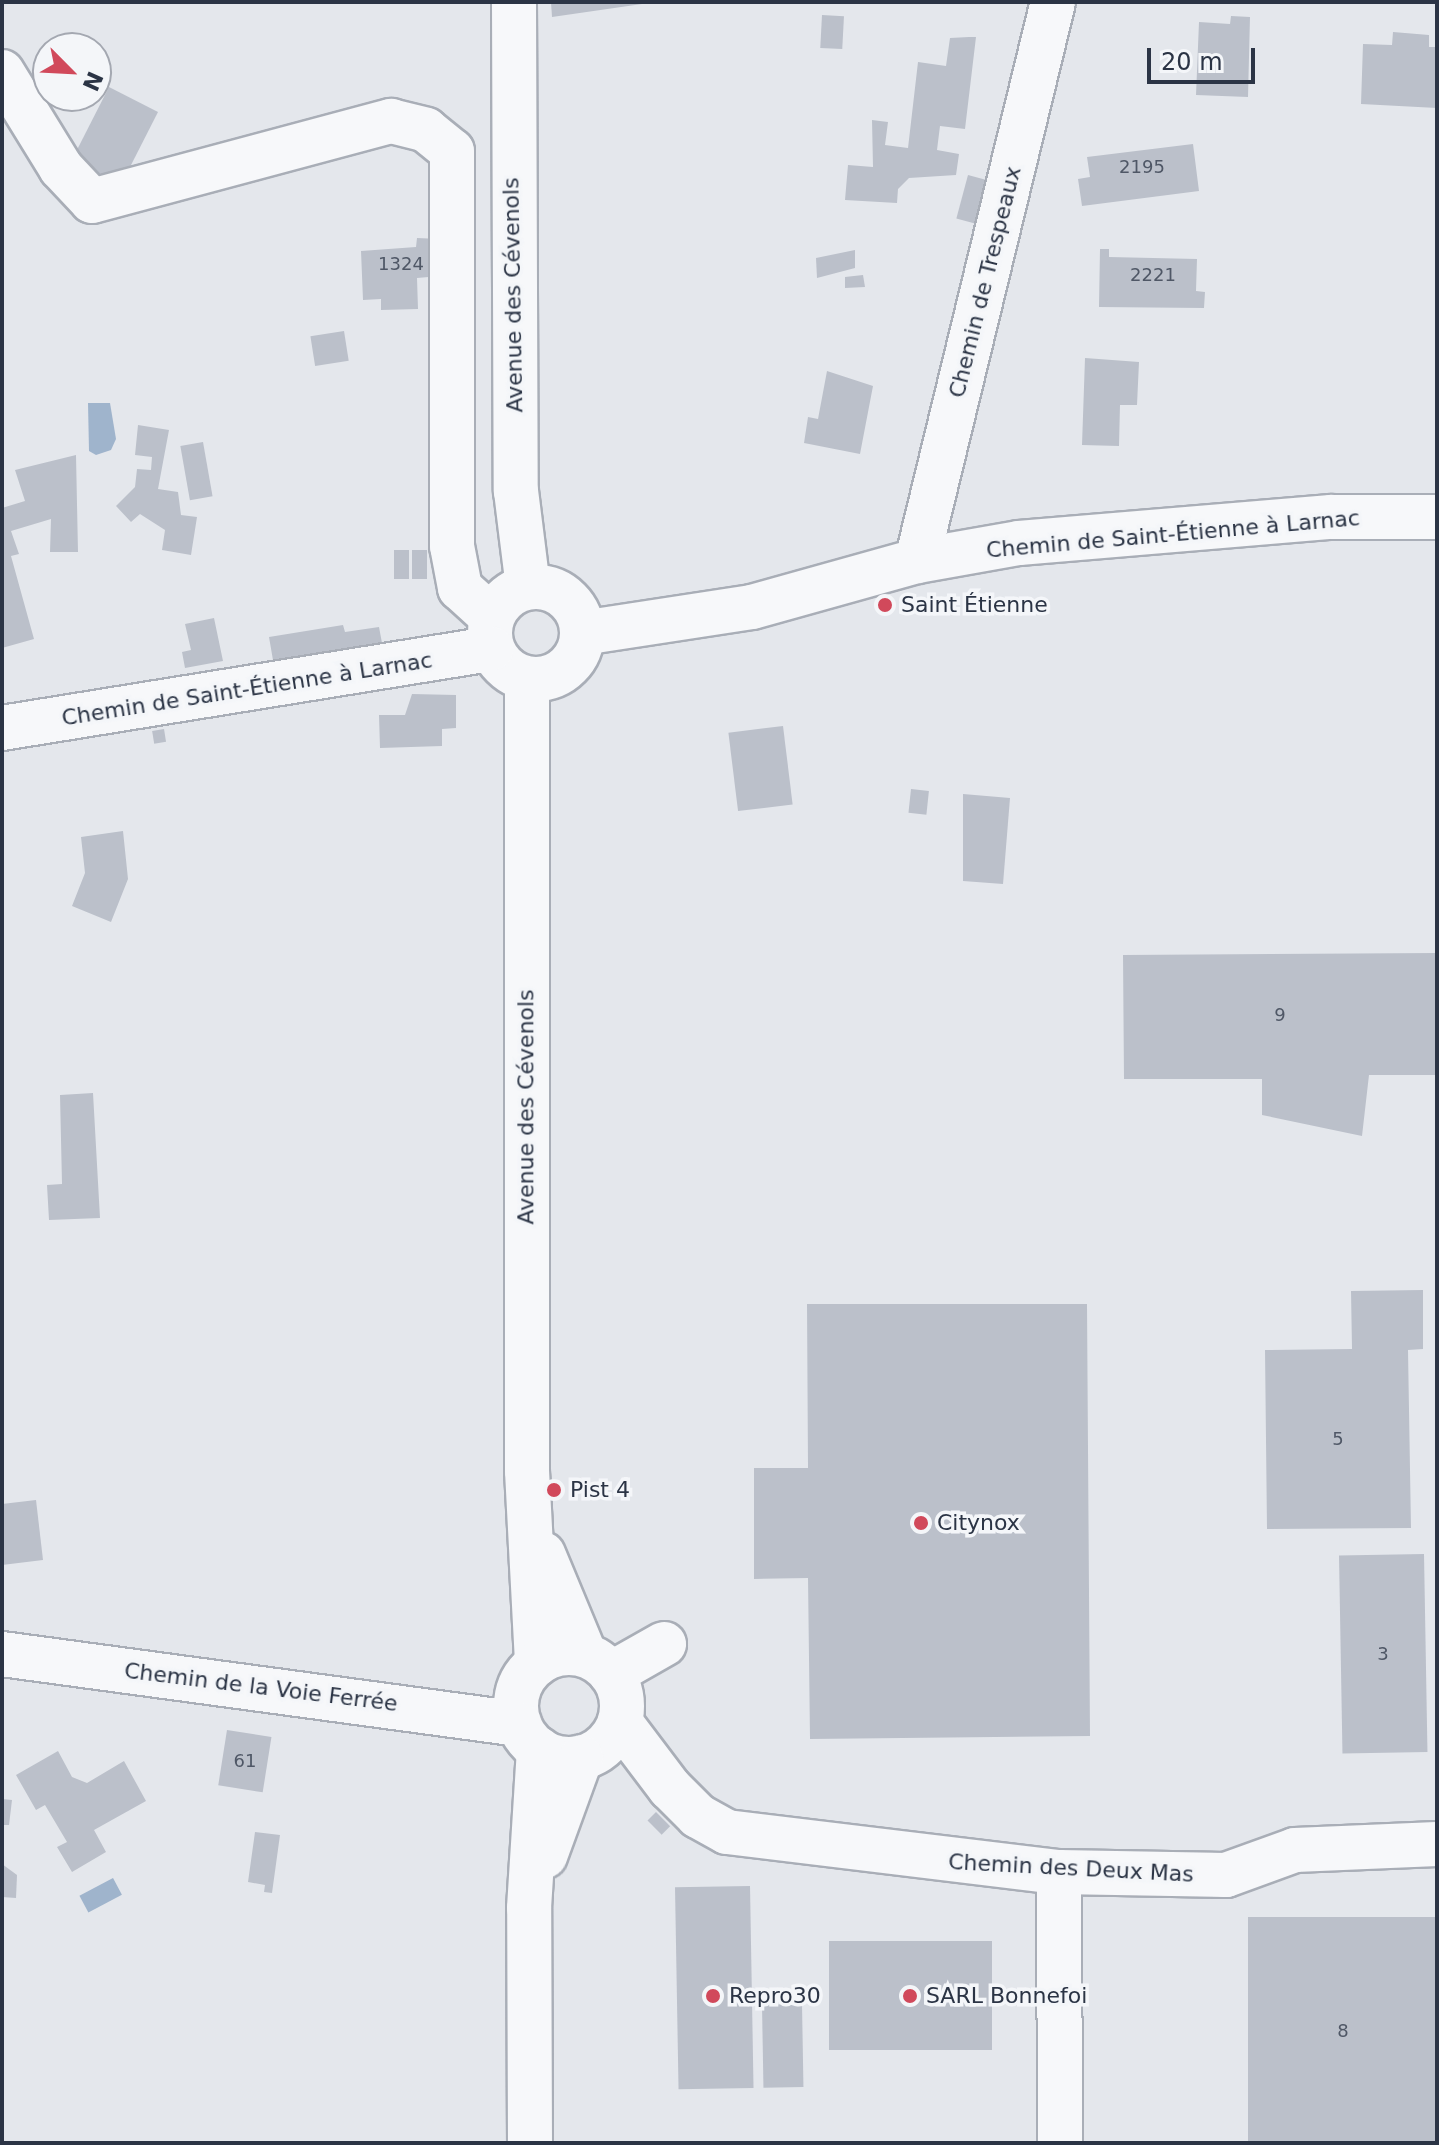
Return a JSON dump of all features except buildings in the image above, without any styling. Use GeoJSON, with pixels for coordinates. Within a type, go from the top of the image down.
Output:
{"type":"FeatureCollection","features":[{"type":"Feature","properties":{"kind":"street","name":"Avenue des Cévenols"},"geometry":{"type":"LineString","coordinates":[[514,2],[516,475],[528,587]]}},
{"type":"Feature","properties":{"kind":"street","name":"Chemin de Trespeaux"},"geometry":{"type":"LineString","coordinates":[[917,561],[1053,2]]}},
{"type":"Feature","properties":{"kind":"street"},"geometry":{"type":"LineString","coordinates":[[2,72],[61,168],[92,201],[391,121],[426,130],[452,151],[452,546],[460,588],[492,633],[500,663],[527,679],[559,673],[571,663],[582,633],[571,603],[551,590],[528,587],[512,592],[492,633]]}},
{"type":"Feature","properties":{"kind":"street","name":"Chemin de Saint-Étienne à Larnac"},"geometry":{"type":"LineString","coordinates":[[582,633],[752,607],[917,561],[1019,543],[1331,517],[1437,517]]}},
{"type":"Feature","properties":{"kind":"street","name":"Chemin de Saint-Étienne à Larnac"},"geometry":{"type":"LineString","coordinates":[[2,728],[492,633]]}},
{"type":"Feature","properties":{"kind":"street","name":"Avenue des Cévenols"},"geometry":{"type":"LineString","coordinates":[[527,679],[527,1456],[534,1535],[537,1664]]}},
{"type":"Feature","properties":{"kind":"street","name":"Avenue des Cévenols"},"geometry":{"type":"LineString","coordinates":[[534,1535],[598,1664]]}},
{"type":"Feature","properties":{"kind":"street"},"geometry":{"type":"LineString","coordinates":[[598,1664],[664,1644]]}},
{"type":"Feature","properties":{"kind":"street"},"geometry":{"type":"LineString","coordinates":[[529,1908],[601,1742],[619,1689],[598,1664],[568,1653],[537,1664],[519,1691],[529,1737],[529,1908],[530,2143]]}},
{"type":"Feature","properties":{"kind":"street","name":"Chemin de la Voie Ferrée"},"geometry":{"type":"LineString","coordinates":[[2,1654],[529,1737]]}},
{"type":"Feature","properties":{"kind":"street"},"geometry":{"type":"LineString","coordinates":[[529,1737],[601,1742]]}},
{"type":"Feature","properties":{"kind":"street","name":"Chemin des Deux Mas"},"geometry":{"type":"LineString","coordinates":[[601,1742],[670,1788],[698,1816],[727,1832],[1059,1872],[1226,1875],[1295,1850],[1437,1844]]}},
{"type":"Feature","properties":{"kind":"street"},"geometry":{"type":"LineString","coordinates":[[1059,1872],[1060,2143]]}},
{"type":"Feature","properties":{"kind":"water"},"geometry":{"type":"Polygon","coordinates":[[[88,403],[110,403],[116,439],[111,450],[96,455],[89,451],[88,403]]]}},
{"type":"Feature","properties":{"kind":"water"},"geometry":{"type":"Polygon","coordinates":[[[113,1878],[122,1895],[88,1913],[79,1896],[113,1878]]]}},
{"type":"Feature","properties":{"kind":"place","name":"Saint Étienne"},"geometry":{"type":"Point","coordinates":[885,605]}},
{"type":"Feature","properties":{"kind":"place","name":"Pist 4"},"geometry":{"type":"Point","coordinates":[554,1490]}},
{"type":"Feature","properties":{"kind":"place","name":"Citynox"},"geometry":{"type":"Point","coordinates":[921,1523]}},
{"type":"Feature","properties":{"kind":"place","name":"Repro30"},"geometry":{"type":"Point","coordinates":[713,1996]}},
{"type":"Feature","properties":{"kind":"place","name":"SARL Bonnefoi"},"geometry":{"type":"Point","coordinates":[910,1996]}}]}
